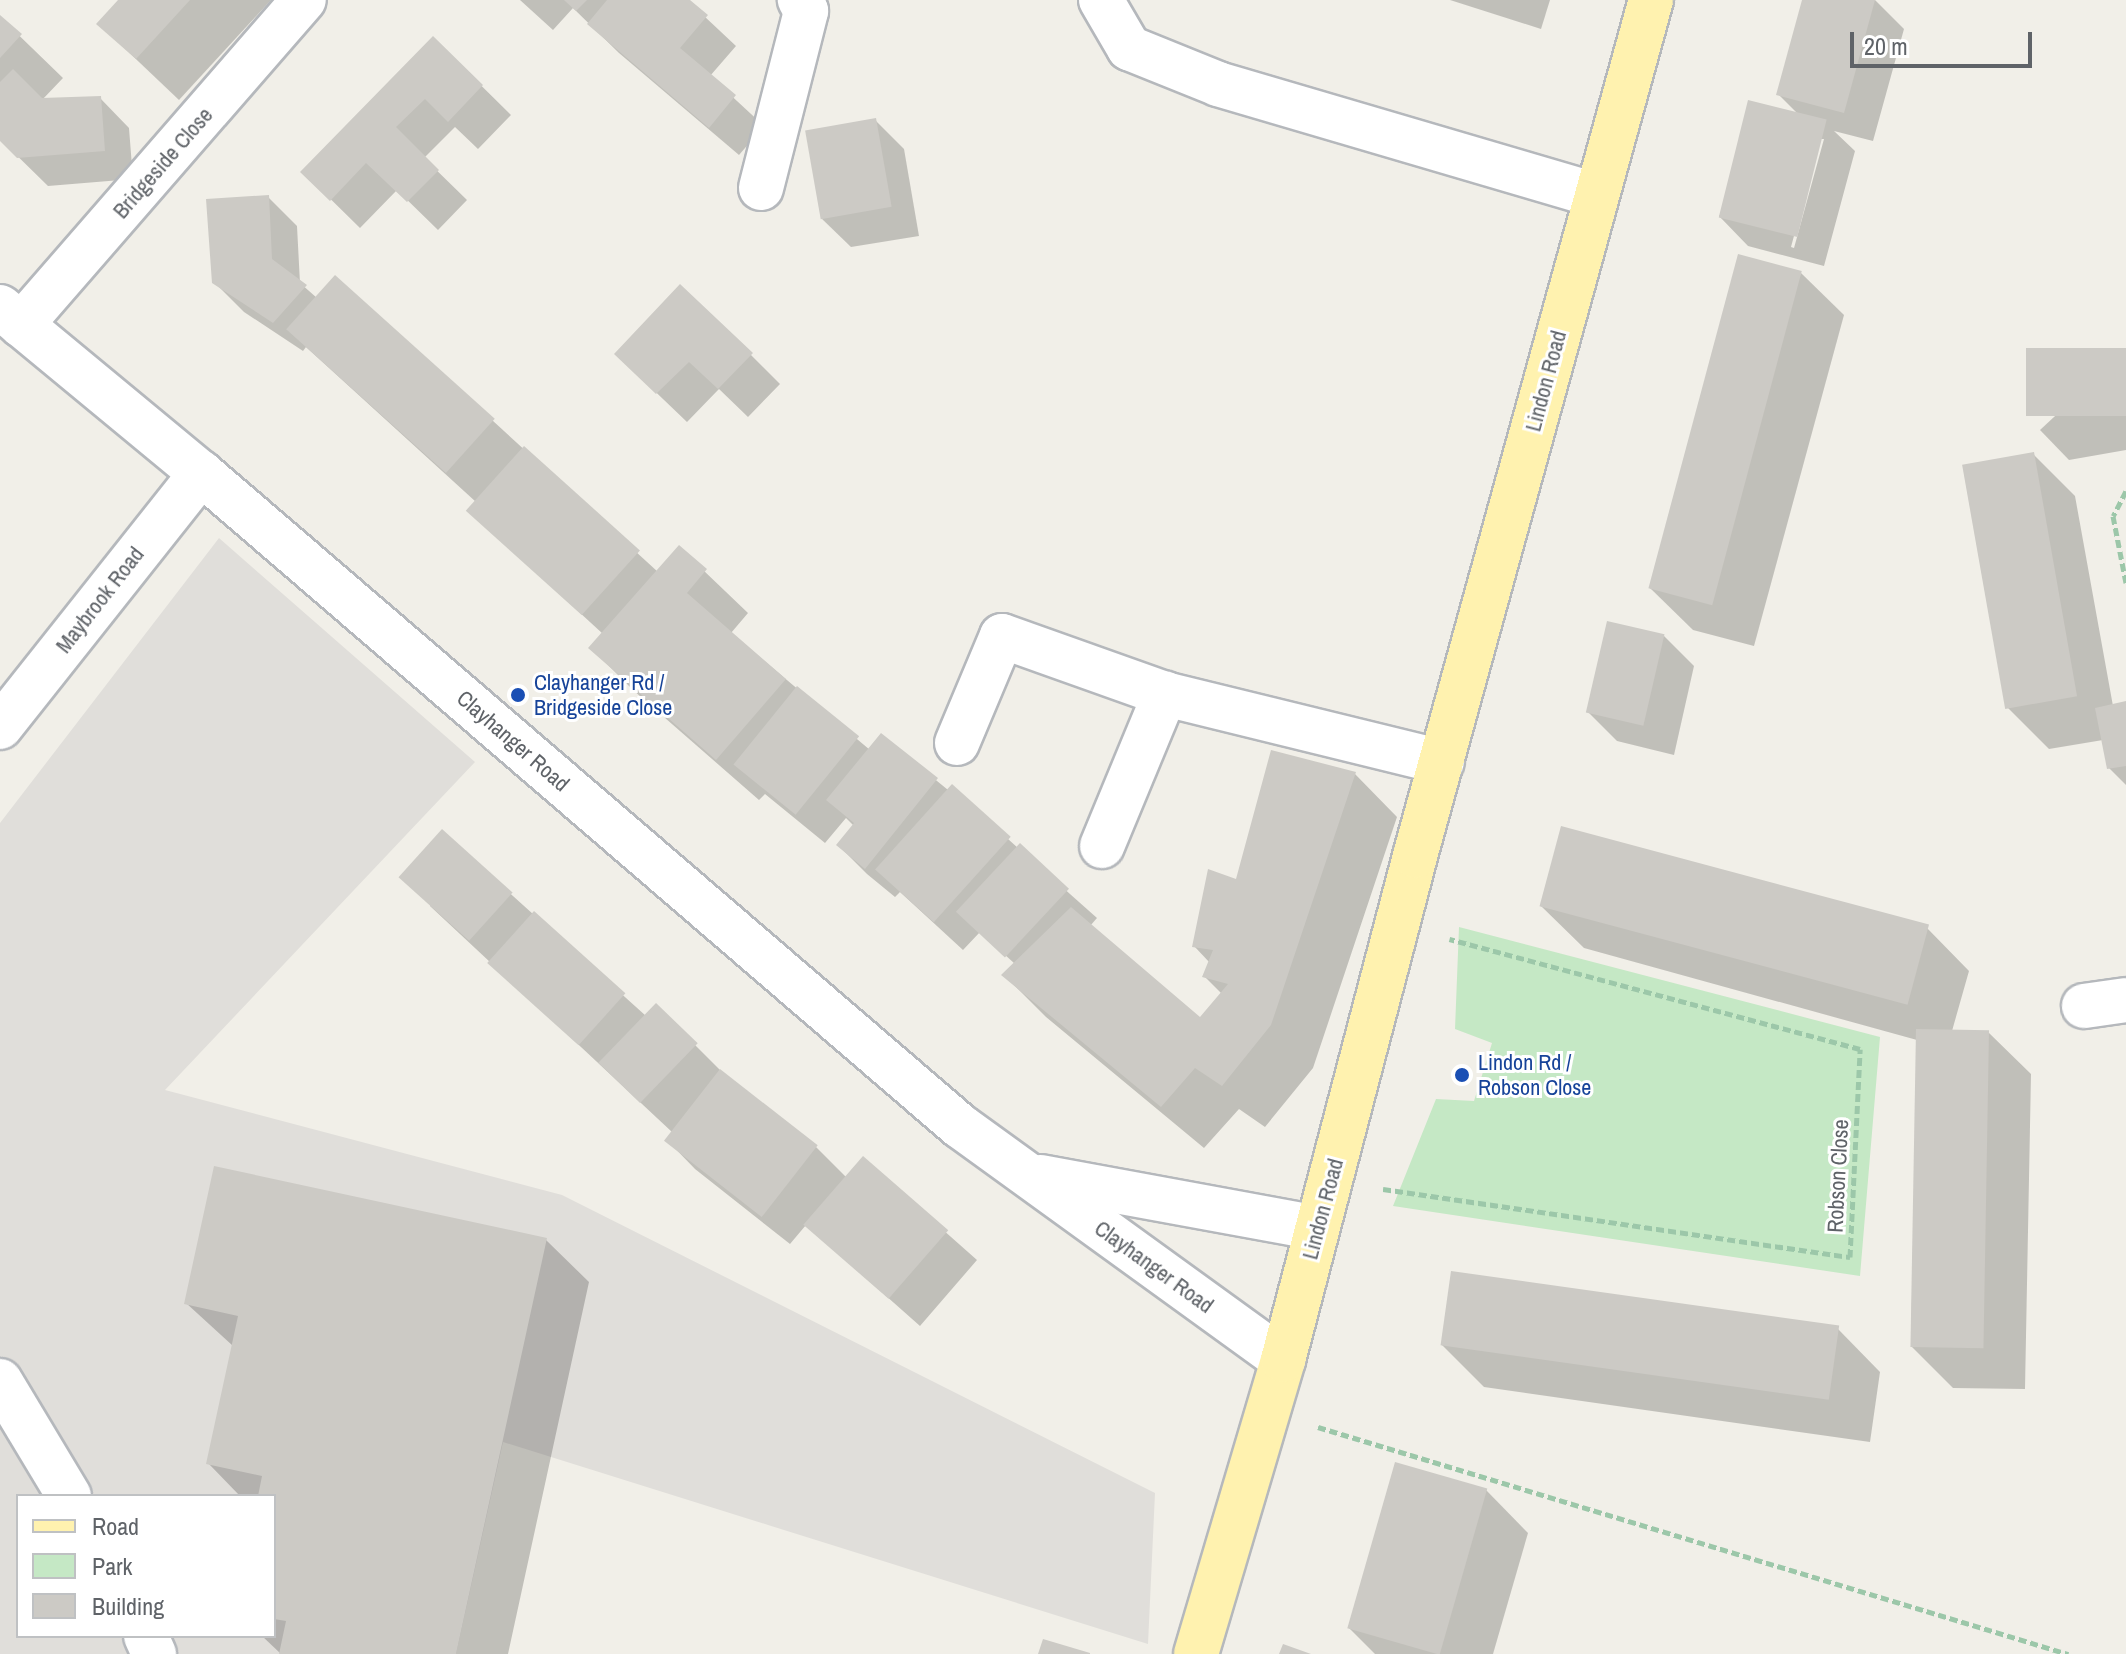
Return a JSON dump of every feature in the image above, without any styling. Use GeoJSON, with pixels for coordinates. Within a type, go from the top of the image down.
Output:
{"type":"FeatureCollection","features":[{"type":"Feature","properties":{"kind":"main road","name":"Lindon Road"},"geometry":{"type":"LineString","coordinates":[[1196,1654],[1283,1360],[1442,762],[1651,0]]}},
{"type":"Feature","properties":{"kind":"street","name":"Bridgeside Close"},"geometry":{"type":"LineString","coordinates":[[11,316],[304,0]]}},
{"type":"Feature","properties":{"kind":"street"},"geometry":{"type":"LineString","coordinates":[[761,188],[806,11],[800,0]]}},
{"type":"Feature","properties":{"kind":"street"},"geometry":{"type":"LineString","coordinates":[[1101,0],[1129,48],[1218,84],[1596,195]]}},
{"type":"Feature","properties":{"kind":"street","name":"Clayhanger Road"},"geometry":{"type":"LineString","coordinates":[[11,316],[201,473],[948,1116],[1283,1360]]}},
{"type":"Feature","properties":{"kind":"street","name":"Maybrook Road"},"geometry":{"type":"LineString","coordinates":[[0,727],[201,473]]}},
{"type":"Feature","properties":{"kind":"street"},"geometry":{"type":"LineString","coordinates":[[957,743],[1002,636],[1165,694],[1442,762]]}},
{"type":"Feature","properties":{"kind":"street"},"geometry":{"type":"LineString","coordinates":[[1102,846],[1165,694]]}},
{"type":"Feature","properties":{"kind":"street","name":"Clayhanger Road"},"geometry":{"type":"LineString","coordinates":[[1025,1174],[1317,1228]]}},
{"type":"Feature","properties":{"kind":"street"},"geometry":{"type":"LineString","coordinates":[[0,1381],[68,1494]]}},
{"type":"Feature","properties":{"kind":"path"},"geometry":{"type":"LineString","coordinates":[[2126,491],[2113,516],[2126,583]]}},
{"type":"Feature","properties":{"kind":"path","name":"Robson Close"},"geometry":{"type":"LineString","coordinates":[[1330,1181],[1850,1257],[1860,1049],[1398,925]]}},
{"type":"Feature","properties":{"kind":"path"},"geometry":{"type":"LineString","coordinates":[[1267,1412],[2068,1654]]}},
{"type":"Feature","properties":{"kind":"shaded area"},"geometry":{"type":"Polygon","coordinates":[[[219,538],[475,762],[165,1090],[562,1195],[1155,1493],[1148,1644],[503,1442],[456,1654],[0,1654],[0,823],[219,538]]]}},
{"type":"Feature","properties":{"kind":"green space"},"geometry":{"type":"Polygon","coordinates":[[[1459,927],[1880,1037],[1860,1276],[1393,1206],[1436,1099],[1474,1101],[1492,1043],[1455,1029],[1459,927]]]}},
{"type":"Feature","properties":{"kind":"building"},"geometry":{"type":"Polygon","coordinates":[[[118,0],[190,0],[136,59],[96,24],[118,0]]]}},
{"type":"Feature","properties":{"kind":"building"},"geometry":{"type":"Polygon","coordinates":[[[564,0],[587,0],[576,11],[564,0]]]}},
{"type":"Feature","properties":{"kind":"building"},"geometry":{"type":"Polygon","coordinates":[[[607,0],[690,0],[708,15],[680,48],[736,95],[709,128],[587,24],[607,0]]]}},
{"type":"Feature","properties":{"kind":"building"},"geometry":{"type":"Polygon","coordinates":[[[1802,0],[1875,0],[1844,113],[1776,95],[1802,0]]]}},
{"type":"Feature","properties":{"kind":"building"},"geometry":{"type":"Polygon","coordinates":[[[0,15],[22,34],[0,58],[0,15]]]}},
{"type":"Feature","properties":{"kind":"building"},"geometry":{"type":"Polygon","coordinates":[[[433,36],[483,85],[448,122],[425,99],[396,127],[439,170],[407,202],[366,163],[330,201],[300,172],[433,36]]]}},
{"type":"Feature","properties":{"kind":"building"},"geometry":{"type":"Polygon","coordinates":[[[13,69],[42,98],[101,96],[105,151],[17,158],[0,141],[0,82],[13,69]]]}},
{"type":"Feature","properties":{"kind":"building"},"geometry":{"type":"Polygon","coordinates":[[[1748,100],[1827,120],[1797,237],[1719,217],[1748,100]]]}},
{"type":"Feature","properties":{"kind":"building"},"geometry":{"type":"Polygon","coordinates":[[[876,118],[892,207],[821,219],[805,131],[876,118]]]}},
{"type":"Feature","properties":{"kind":"building"},"geometry":{"type":"Polygon","coordinates":[[[269,195],[272,259],[307,285],[273,323],[212,283],[206,199],[269,195]]]}},
{"type":"Feature","properties":{"kind":"building"},"geometry":{"type":"Polygon","coordinates":[[[1738,254],[1802,271],[1712,605],[1648,588],[1738,254]]]}},
{"type":"Feature","properties":{"kind":"building"},"geometry":{"type":"Polygon","coordinates":[[[335,275],[495,419],[446,473],[286,329],[335,275]]]}},
{"type":"Feature","properties":{"kind":"building"},"geometry":{"type":"Polygon","coordinates":[[[680,284],[753,353],[718,389],[689,362],[656,394],[614,354],[680,284]]]}},
{"type":"Feature","properties":{"kind":"building"},"geometry":{"type":"Polygon","coordinates":[[[2026,348],[2126,348],[2126,416],[2026,416],[2026,348]]]}},
{"type":"Feature","properties":{"kind":"building"},"geometry":{"type":"Polygon","coordinates":[[[524,446],[640,550],[582,615],[466,511],[524,446]]]}},
{"type":"Feature","properties":{"kind":"building"},"geometry":{"type":"Polygon","coordinates":[[[2034,452],[2077,696],[2005,709],[1962,465],[2034,452]]]}},
{"type":"Feature","properties":{"kind":"building"},"geometry":{"type":"Polygon","coordinates":[[[679,545],[707,569],[687,593],[786,679],[716,760],[588,648],[679,545]]]}},
{"type":"Feature","properties":{"kind":"building"},"geometry":{"type":"Polygon","coordinates":[[[1607,621],[1664,634],[1643,726],[1586,713],[1607,621]]]}},
{"type":"Feature","properties":{"kind":"building"},"geometry":{"type":"Polygon","coordinates":[[[797,686],[859,736],[796,815],[733,764],[797,686]]]}},
{"type":"Feature","properties":{"kind":"building"},"geometry":{"type":"Polygon","coordinates":[[[2126,701],[2126,766],[2107,769],[2095,708],[2126,701]]]}},
{"type":"Feature","properties":{"kind":"building"},"geometry":{"type":"Polygon","coordinates":[[[881,733],[938,778],[865,869],[836,845],[854,823],[826,800],[881,733]]]}},
{"type":"Feature","properties":{"kind":"building"},"geometry":{"type":"Polygon","coordinates":[[[1271,750],[1356,772],[1271,1025],[1222,1086],[1195,1068],[1161,1107],[1001,975],[1071,907],[1200,1017],[1228,984],[1202,977],[1213,950],[1192,947],[1208,869],[1236,879],[1271,750]]]}},
{"type":"Feature","properties":{"kind":"building"},"geometry":{"type":"Polygon","coordinates":[[[952,784],[1011,837],[934,922],[875,869],[952,784]]]}},
{"type":"Feature","properties":{"kind":"building"},"geometry":{"type":"Polygon","coordinates":[[[1561,826],[1929,925],[1908,1005],[1540,906],[1561,826]]]}},
{"type":"Feature","properties":{"kind":"building"},"geometry":{"type":"Polygon","coordinates":[[[442,829],[513,893],[469,941],[399,877],[442,829]]]}},
{"type":"Feature","properties":{"kind":"building"},"geometry":{"type":"Polygon","coordinates":[[[1020,843],[1069,889],[1005,957],[956,912],[1020,843]]]}},
{"type":"Feature","properties":{"kind":"building"},"geometry":{"type":"Polygon","coordinates":[[[534,911],[625,993],[579,1045],[487,963],[534,911]]]}},
{"type":"Feature","properties":{"kind":"building"},"geometry":{"type":"Polygon","coordinates":[[[656,1003],[698,1043],[640,1103],[598,1063],[656,1003]]]}},
{"type":"Feature","properties":{"kind":"building"},"geometry":{"type":"Polygon","coordinates":[[[1916,1029],[1989,1030],[1983,1348],[1910,1347],[1916,1029]]]}},
{"type":"Feature","properties":{"kind":"building"},"geometry":{"type":"Polygon","coordinates":[[[720,1069],[818,1145],[762,1217],[664,1141],[720,1069]]]}},
{"type":"Feature","properties":{"kind":"building"},"geometry":{"type":"Polygon","coordinates":[[[863,1156],[948,1230],[889,1299],[803,1225],[863,1156]]]}},
{"type":"Feature","properties":{"kind":"building"},"geometry":{"type":"Polygon","coordinates":[[[214,1166],[547,1238],[456,1654],[279,1654],[286,1621],[276,1619],[276,1494],[258,1494],[262,1476],[206,1464],[238,1316],[184,1304],[214,1166]]]}},
{"type":"Feature","properties":{"kind":"building"},"geometry":{"type":"Polygon","coordinates":[[[1451,1271],[1839,1326],[1829,1400],[1441,1345],[1451,1271]]]}},
{"type":"Feature","properties":{"kind":"building"},"geometry":{"type":"Polygon","coordinates":[[[1395,1462],[1487,1488],[1440,1654],[1347,1628],[1395,1462]]]}},
{"type":"Feature","properties":{"kind":"building"},"geometry":{"type":"Polygon","coordinates":[[[1043,1639],[1090,1653],[1090,1654],[1038,1654],[1043,1639]]]}},
{"type":"Feature","properties":{"kind":"building"},"geometry":{"type":"Polygon","coordinates":[[[1283,1644],[1311,1654],[1279,1654],[1283,1644]]]}},
{"type":"Feature","properties":{"kind":"place","name":"Clayhanger Rd / Bridgeside Close"},"geometry":{"type":"Point","coordinates":[518,695]}},
{"type":"Feature","properties":{"kind":"place","name":"Lindon Rd / Robson Close"},"geometry":{"type":"Point","coordinates":[1462,1075]}}]}
